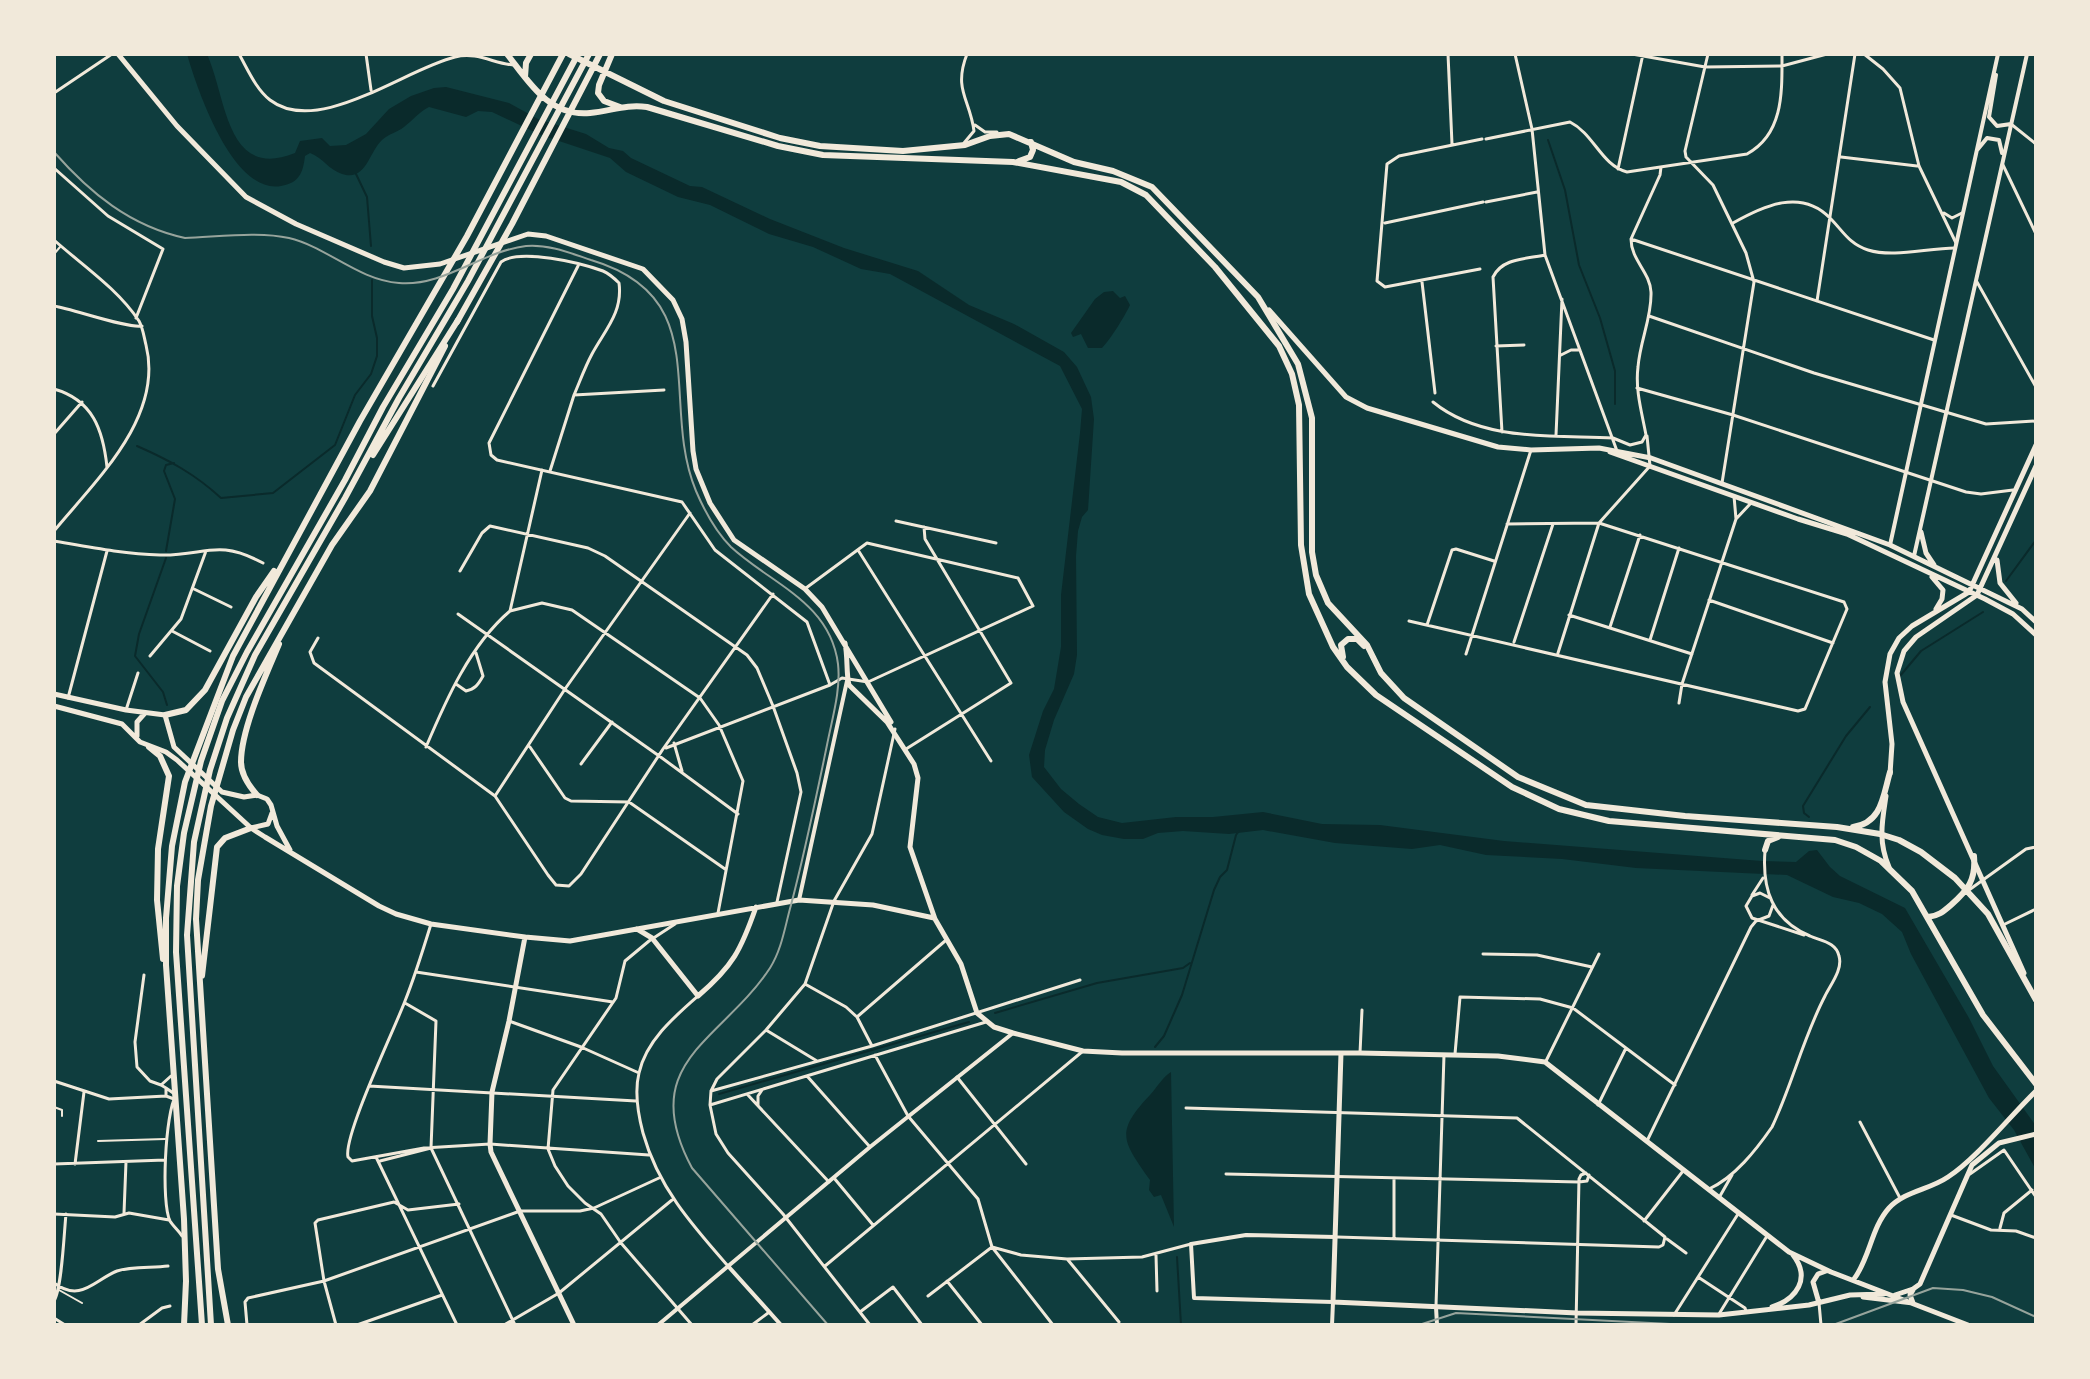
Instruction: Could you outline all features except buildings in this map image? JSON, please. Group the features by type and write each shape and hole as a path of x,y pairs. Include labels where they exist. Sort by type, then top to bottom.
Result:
{"highway":[{"path":"507,54 553,106 567,112 592,113 630,105 647,107 778,146 823,155 1013,162 1121,182 1146,195 1215,267 1279,346 1292,374 1299,405 1301,545 1309,594 1333,647 1347,667 1367,686 1512,787 1559,809 1609,821 1835,840 1871,854 1912,891 1983,1015 2036,1084"},
{"path":"525,77 526,63 531,54"},
{"path":"184,1325 184,1240 166,965 171,857 185,782 233,656 360,421 467,236 563,54"},
{"path":"569,54 664,101 780,138 820,146 903,151 954,146 1005,134 1074,162 1113,171 1152,187 1258,297 1298,364 1309,401 1313,432 1312,552 1316,575 1328,603 1367,645 1381,673"},
{"path":"202,1325 176,952 177,886 184,833 201,761 222,701 247,652 383,407 453,289 578,54"},
{"path":"211,1325 187,935 194,842 210,770 242,680 468,281 589,54"},
{"path":"345,498 477,287 600,54"},
{"path":"620,107 601,98 598,93 612,54 613,69 623,80"},
{"path":"600,82 623,80"},
{"path":"1013,162 1030,157 1033,150 1031,142"},
{"path":"228,1325 218,1269 196,919 198,880 211,806 246,697 344,527 370,491 458,320"},
{"path":"165,715 186,710 205,690 256,597 301,531"},
{"path":"257,795 241,764 244,745 255,705 287,622"},
{"path":"1367,686 1342,654 1344,641 1351,638 1360,642 1381,673 1404,698 1507,770 1562,797 1611,809 1837,827 1880,834 1921,852 1968,891 1988,914 2035,995"},
{"path":"149,747 160,756 169,776 158,849 157,900 162,956 166,965"},
{"path":"1837,827 1857,826 1873,819 1880,809 1890,772"},
{"path":"1766,835 1787,824"},
{"path":"201,996 205,931 217,847 225,838 251,828"},
{"path":"1754,834 1762,840 1765,850"},
{"path":"1765,850 1768,841 1781,836"},
{"path":"1928,917 1936,917 1968,891 1974,876 1974,856"}],"main road":[{"path":"115,54 219,172 258,204 390,265 418,268 453,260 516,236 537,234 631,263 655,279 673,300 682,319 693,451 696,469 710,503 734,540 805,589 822,607 906,749 918,778 910,847 935,919 961,964 977,1013 986,1022 1013,1033 1083,1051 1455,1055 1545,1062 1789,1252 1831,1272 1968,1325"},
{"path":"1258,297 1329,379 1356,404 1477,442 1531,450 1599,448 1651,458 1890,545 2022,609"},
{"path":"1890,868 1882,853 1880,834 1892,744 1885,682 1887,664 1899,638 1912,626 1969,592 2036,445"},
{"path":"1618,452 1751,503 1847,534 2013,614 2036,635"},
{"path":"2026,978 1903,702 1897,673 1900,658 1908,644 1977,595 2036,466"},
{"path":"1737,497 1752,494"},
{"path":"1921,532 1926,553 1934,566"},
{"path":"1890,545 1893,556"},
{"path":"1999,551 1996,562 1999,582 2036,622"},
{"path":"1904,561 1914,556"},
{"path":"1928,574 1940,584 1943,594 1940,603 1928,616"},
{"path":"845,643 849,664 847,679 852,690 895,731"},
{"path":"862,699 869,698 873,691"},
{"path":"54,694 165,715 174,747 222,792 244,797 257,795 267,799 290,851"},
{"path":"54,706 122,724 149,747 166,752 177,760 251,828 379,906 431,924 570,941 799,900 897,909 935,919"},
{"path":"137,737 137,722 145,713"},
{"path":"251,828 268,824 272,812"},
{"path":"636,929 652,938 698,996 717,980 740,951 756,907"},
{"path":"525,937 492,1092 491,1152 574,1325"},
{"path":"1341,1053 1333,1302 1577,1313 1719,1315 1819,1303 1850,1295 1892,1294 1913,1289"},
{"path":"1854,1279 1882,1217 1900,1198 1946,1179 2036,1091"},
{"path":"1913,1303 1910,1295 1922,1280 1972,1165 2003,1141 2036,1134"},
{"path":"1946,1179 1956,1180 1962,1190"},
{"path":"1755,1312 1780,1304 1799,1287 1803,1275 1800,1265 1789,1252"},
{"path":"1819,1303 1813,1282 1822,1272 1831,1272"},
{"path":"1850,1295 1913,1303"}],"street":[{"path":"54,93 115,54"},
{"path":"239,54 260,91 273,102 297,111 324,111 457,55 488,56 506,65 515,65"},
{"path":"366,54 371,91"},
{"path":"954,146 968,140 974,131 961,88 967,54"},
{"path":"1448,54 1452,144"},
{"path":"1515,54 1532,129 1545,255 1618,452"},
{"path":"1632,54 1705,67 1782,66 1827,54"},
{"path":"1708,54 1685,151 1691,162 1708,177 1750,263 1754,282 1722,483"},
{"path":"1480,269 1422,282 1380,286 1377,281 1387,164 1399,156 1570,122 1590,137 1608,162 1627,172 1747,154 1759,147 1776,124 1782,54"},
{"path":"1817,301 1855,54"},
{"path":"1864,54 1900,88 1919,166 1956,245"},
{"path":"1890,545 1998,54"},
{"path":"1914,556 2027,54"},
{"path":"1618,169 1642,55"},
{"path":"1996,64 1996,85 1989,117 1997,126 2011,124 2036,144"},
{"path":"972,122 985,132 1005,134"},
{"path":"1976,151 1987,138 1999,140 2002,164 2036,234"},
{"path":"1841,157 1919,166"},
{"path":"1558,653 1599,523 1650,466 1637,388 1638,367 1649,316 1650,286 1631,250 1631,239 1661,167"},
{"path":"54,168 108,216 163,249 136,318"},
{"path":"1383,223 1537,192"},
{"path":"1732,224 1764,207 1784,202 1808,204 1830,218 1844,237 1866,250 1881,252 1956,245"},
{"path":"1942,211 1952,218 1963,212"},
{"path":"2029,219 2036,215"},
{"path":"1631,239 1934,340"},
{"path":"54,240 98,278 136,318 142,326 150,359 145,401 119,450 54,531"},
{"path":"1502,432 1492,284 1495,271 1505,263 1545,255"},
{"path":"433,386 506,258 523,256 612,276 619,283 620,292 615,317 591,356 574,395 550,471"},
{"path":"578,266 489,443 491,455 497,460 682,502 715,550 807,622 830,685"},
{"path":"1976,279 2036,387"},
{"path":"1422,282 1435,393"},
{"path":"1556,435 1562,295"},
{"path":"54,306 115,320 131,327 142,326"},
{"path":"1649,316 1814,373 1986,424 2035,421"},
{"path":"1496,346 1524,345"},
{"path":"1559,356 1571,350 1580,350"},
{"path":"1637,388 1733,415 1932,481 1981,494 2016,490"},
{"path":"54,389 82,402 95,416 104,440 107,467"},
{"path":"574,395 664,390"},
{"path":"54,434 82,402"},
{"path":"1433,402 1443,410 1502,432 1613,438 1634,445 1642,442 1646,435"},
{"path":"1466,654 1531,450"},
{"path":"426,747 456,684 487,635 510,611 542,470"},
{"path":"1679,703 1682,684 1736,519 1737,497"},
{"path":"1736,519 1751,503"},
{"path":"495,796 565,689 690,513"},
{"path":"896,521 996,543"},
{"path":"1409,621 1803,711 1847,609 1844,602 1599,523 1507,524"},
{"path":"1513,643 1553,524"},
{"path":"460,571 482,533 490,526 588,548 617,562 737,647 757,668 797,773 801,792 777,903"},
{"path":"906,749 1011,683 925,539 924,527"},
{"path":"1609,628 1640,535"},
{"path":"54,541 162,555 226,548 263,563"},
{"path":"663,749 842,678 868,682 1033,606 1018,578 867,543 805,589"},
{"path":"1649,641 1679,548"},
{"path":"1427,625 1454,549 1494,561"},
{"path":"68,698 107,550"},
{"path":"150,656 181,619 206,550"},
{"path":"858,550 991,761"},
{"path":"193,589 231,607"},
{"path":"318,638 310,652 314,663 495,796 556,885 569,886 581,874 663,749 773,594"},
{"path":"1709,600 1833,643"},
{"path":"510,611 542,603 572,610 700,698 719,725 743,781 718,914"},
{"path":"458,614 738,814"},
{"path":"1569,615 1692,654"},
{"path":"172,631 210,651"},
{"path":"456,684 466,691 478,684 483,676 476,653"},
{"path":"126,710 138,673"},
{"path":"799,900 847,679"},
{"path":"581,764 612,722"},
{"path":"870,1325 786,1217 728,1153 716,1134 710,1105 711,1091 727,1069 805,984 834,901 872,834 895,731"},
{"path":"674,743 682,772"},
{"path":"529,746 565,798 629,802 725,869"},
{"path":"1766,835 1763,878 1772,900 1786,922 1808,935"},
{"path":"1968,891 2026,849 2036,847"},
{"path":"1719,1198 1737,1169 1772,1127 1821,1002 1840,967 1839,953 1833,946 1752,918 1747,911 1747,902 1763,878"},
{"path":"1752,896 1760,893 1772,900"},
{"path":"1646,1142 1751,927 1772,913 1772,900"},
{"path":"2003,925 2036,909"},
{"path":"682,921 652,938 625,961 613,1002 551,1097 548,1149 568,1186 594,1208 692,1325"},
{"path":"431,924 405,1003 369,1086 348,1146 348,1157 352,1161 378,1159 431,1148 490,1144 649,1155"},
{"path":"857,1017 947,939"},
{"path":"1483,954 1537,955 1592,967"},
{"path":"1545,1062 1599,954"},
{"path":"416,972 613,1002"},
{"path":"144,975 135,1042 137,1067 150,1081 164,1086 175,1099"},
{"path":"711,1091 872,1046 1080,980"},
{"path":"805,984 846,1007 857,1017 872,1046"},
{"path":"698,996 662,1030 645,1056 639,1073 636,1101 649,1155 672,1200 781,1325"},
{"path":"1455,1055 1460,997 1540,999 1573,1008 1675,1085"},
{"path":"405,1003 436,1021 431,1148 514,1323"},
{"path":"1360,1053 1362,1010"},
{"path":"509,1021 581,1047 639,1073"},
{"path":"710,1105 986,1022"},
{"path":"766,1030 817,1061"},
{"path":"658,1325 870,1147 1013,1033"},
{"path":"1598,1105 1626,1048"},
{"path":"825,1266 1083,1051"},
{"path":"881,1065 887,1052"},
{"path":"875,1055 908,1116 978,1199 992,1247 1053,1325"},
{"path":"1437,1325 1444,1055"},
{"path":"166,1096 164,1086 174,1064"},
{"path":"818,1089 816,1079 821,1072"},
{"path":"807,1076 870,1147"},
{"path":"957,1077 1026,1164"},
{"path":"54,1081 109,1099 166,1096 175,1099"},
{"path":"369,1086 636,1101"},
{"path":"758,1105 758,1096 765,1089"},
{"path":"75,1164 84,1091"},
{"path":"747,1094 873,1225"},
{"path":"175,1099 166,1139 165,1160 169,1220 184,1240"},
{"path":"1186,1108 1520,1120 1665,1240 1686,1253"},
{"path":"1860,1122 1900,1198"},
{"path":"1968,1176 2004,1150 2036,1197"},
{"path":"378,1159 457,1325"},
{"path":"54,1164 165,1160"},
{"path":"124,1213 126,1162"},
{"path":"1708,1189 1737,1169"},
{"path":"1644,1221 1683,1171"},
{"path":"1226,1174 1579,1182 1587,1181 1587,1174"},
{"path":"1576,1325 1579,1182 1580,1176 1587,1174"},
{"path":"1394,1177 1394,1238"},
{"path":"247,1325 246,1299 324,1281 520,1211 580,1211 594,1208 659,1178"},
{"path":"2000,1229 2004,1213 2032,1190"},
{"path":"504,1325 514,1323 559,1293 672,1200"},
{"path":"336,1325 324,1281 315,1223 318,1220 394,1202 408,1210 459,1204"},
{"path":"54,1214 115,1217 124,1213 169,1220"},
{"path":"54,1301 59,1289 67,1214"},
{"path":"1674,1315 1738,1214"},
{"path":"1951,1215 1991,1230 2000,1229 2036,1238"},
{"path":"992,1247 1021,1255 1067,1259 1156,1255 1191,1244 1246,1235 1578,1246 1675,1246"},
{"path":"1719,1315 1767,1236"},
{"path":"1659,1247 1665,1240"},
{"path":"1191,1244 1194,1298 1333,1302 1332,1325"},
{"path":"928,1296 992,1247"},
{"path":"1156,1255 1157,1291"},
{"path":"1067,1259 1119,1322"},
{"path":"54,1283 59,1289 85,1290 117,1271 168,1266"},
{"path":"1698,1277 1745,1308 1746,1312 1742,1314"},
{"path":"947,1280 982,1325"},
{"path":"860,1312 893,1287 922,1325"},
{"path":"357,1325 442,1295"},
{"path":"1819,1303 1821,1325"},
{"path":"139,1325 162,1308 170,1306"},
{"path":"1437,1315 1447,1306"},
{"path":"752,1325 770,1311"},
{"path":"54,1318 65,1325"}],"lane":[{"path":"54,254 60,246"},
{"path":"54,1107 62,1110 62,1116"},
{"path":"98,1141 166,1139"},
{"path":"59,1289 82,1303"}],"water":[{"path":"187,54 207,54 233,131 242,146 255,156 272,159 295,153 300,141 322,138 330,146 346,145 366,134 389,109 411,96 446,87 509,103 538,119 586,134 690,186 702,187 770,219 844,248 918,271 969,305 1014,324 1064,352 1077,367 1091,397 1094,419 1088,510 1082,517 1078,531 1076,556 1077,655 1074,674 1045,750 1044,767 1061,789 1098,817 1122,823 1263,812 1322,824 1380,825 1504,841 1762,861 1796,862 1809,851 1817,850 1840,876 1905,908 1993,1066 2036,1126 2036,1170 2014,1130 1989,1098 1902,932 1882,914 1859,903 1833,897 1787,875 1636,868 1562,859 1486,855 1440,845 1412,849 1335,843 1263,830 1229,834 1183,831 1158,833 1143,839 1124,839 1088,829 1064,812 1032,777 1029,755 1043,711 1054,689 1061,647 1061,595 1082,409 1060,366 890,274 861,269 813,247 769,234 710,205 678,197 626,172 610,158 541,135 492,112 478,111 466,117 429,107 402,129 382,140 357,174 337,172 310,153 305,156 296,180 281,186 264,184 247,174 220,136 208,114"},
{"path":"1113,291 1120,298 1125,296 1130,305 1102,348 1088,348 1081,334 1073,337 1071,333 1095,299 1104,292"},
{"path":"1171,1072 1174,1227 1161,1195 1154,1197 1149,1190 1150,1180 1126,1137 1131,1119"}],"waterway":[{"path":"1548,140 1565,190 1579,265 1600,318 1615,371 1615,404"},
{"path":"356,174 367,197 371,246"},
{"path":"137,446 181,468 221,498 273,493 335,445 355,395 371,374 377,356 372,280"},
{"path":"166,551 175,499 164,471 166,465 174,463"},
{"path":"2006,581 2036,540"},
{"path":"166,558 139,634 135,656 163,692 167,705"},
{"path":"1900,676 1921,651 1983,612"},
{"path":"1809,817 1804,813 1803,806 1846,736 1870,707"},
{"path":"1155,1047 1164,1036 1182,995 1214,890 1227,870 1239,831"},
{"path":"995,1013 1097,983 1183,968 1190,963"},
{"path":"719,1094 969,1022"},
{"path":"1177,1257 1181,1325"}],"railway":[{"path":"54,152 112,206 146,225 185,238 251,235 289,238 316,248 370,276 399,283 432,280 510,249 542,246 591,260 630,277 655,299 669,326 676,356 686,457 703,506 715,528 731,547 811,609 833,643 838,664 833,715 801,865 778,953 751,993 692,1056 679,1077 673,1102 677,1132 692,1168 828,1325"},
{"path":"1833,1325 1933,1288 1963,1290 1992,1297 2036,1317"},
{"path":"1419,1325 1456,1313 1690,1325"}]}
